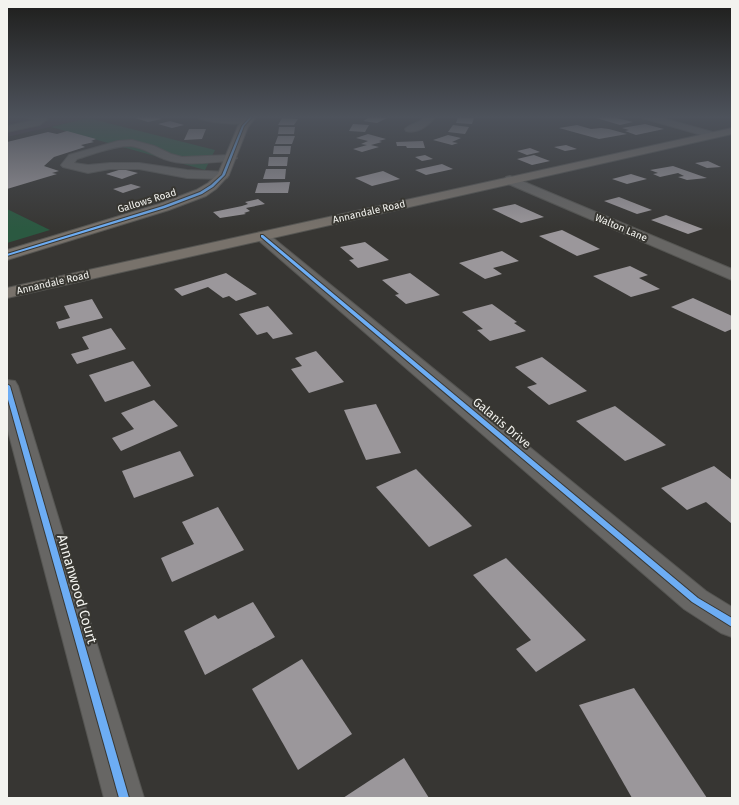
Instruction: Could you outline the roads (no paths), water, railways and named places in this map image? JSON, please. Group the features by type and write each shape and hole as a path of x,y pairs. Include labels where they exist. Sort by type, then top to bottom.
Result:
{"main road":[{"name":"Gallows Road","path":"7,255 187,199 212,186 223,175 233,154"},
{"name":"Annandale Road","path":"7,293 629,154"}],"street":[{"path":"84,154 73,157 67,165 89,175 110,166 139,166 187,174 223,175"},
{"path":"161,154 168,157 182,160 231,158"},
{"name":"Walton Lane","path":"510,180 732,275"},
{"name":"Galanis Drive","path":"262,236 695,600 732,623"},
{"name":"Annanwood Court","path":"7,386 124,798"}]}
